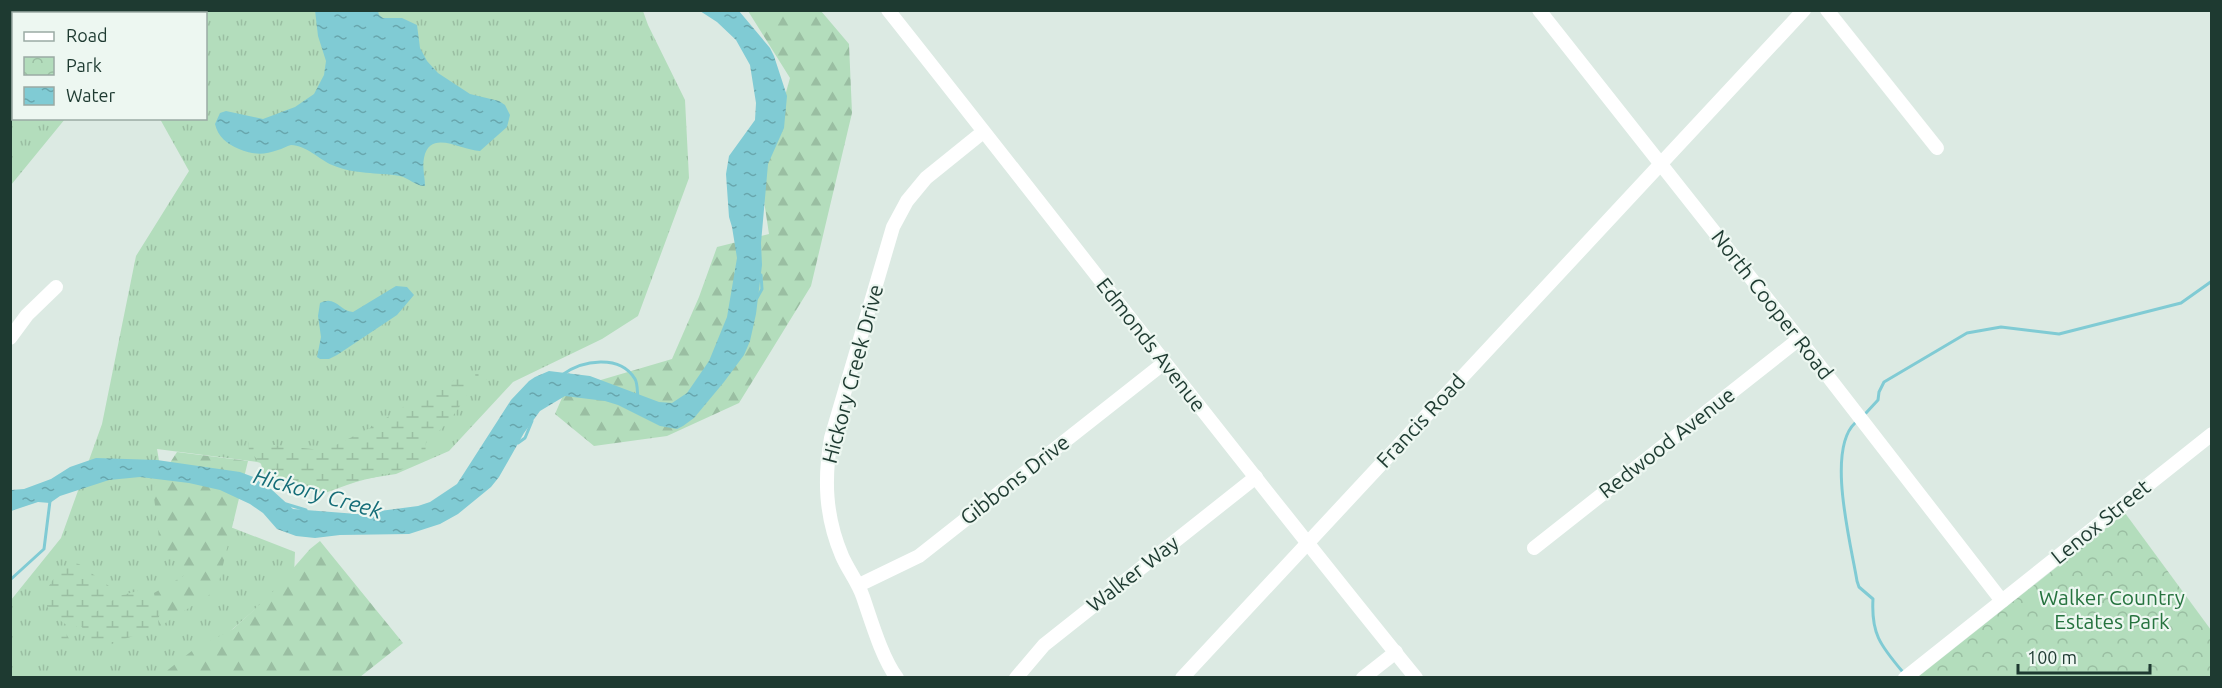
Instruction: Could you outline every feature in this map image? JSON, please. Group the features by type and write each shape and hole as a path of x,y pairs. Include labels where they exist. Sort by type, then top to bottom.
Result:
{"street":[{"name":"Edmonds Avenue","path":"888,10 1164,363 1416,678"},
{"name":"North Cooper Road","path":"1539,10 2002,601"},
{"name":"Francis Road","path":"1182,678 1804,10"},
{"path":"1827,10 1937,148"},
{"name":"Hickory Creek Drive","path":"897,678 877,635 859,585 843,557 831,524 826,499 826,467 831,438 893,227 907,201 926,178 983,132"},
{"path":"10,338 27,315 56,287"},
{"name":"Redwood Avenue","path":"1534,548 1799,339"},
{"name":"Gibbons Drive","path":"859,585 919,556 1164,363"},
{"name":"Lenox Street","path":"1905,678 2211,434"},
{"name":"Walker Way","path":"1016,678 1044,645 1256,477"},
{"path":"1363,678 1396,652"}],"green space":[{"path":"11,11 643,11 685,100 689,178 638,316 602,339 513,382 449,451 396,474 339,483 257,462 157,449 166,502 295,552 294,575 227,634 169,677 11,677 11,600 61,538 102,424 136,256 189,171 161,120 207,120 207,12 12,12 12,120 64,120 11,185"},
{"path":"748,11 821,11 849,44 852,113 811,286 739,403 667,436 594,446 555,414 568,384 594,382 672,359 699,297 717,247 769,234 761,181 790,78"},
{"path":"489,367 491,376 481,384 476,381 475,373"},
{"path":"462,378 468,381 470,387 467,395 452,417 426,442 425,456 401,470 356,482 320,495 294,484 266,480 261,464 249,450 248,442 321,450 336,445 372,427 435,387"},
{"path":"177,452 248,461 217,590 159,627 154,593 185,575 182,562 161,554 153,489"},
{"name":"Walker Country Estates Park","path":"2125,513 2211,630 2211,677 1918,677"},
{"path":"320,541 403,643 360,677 159,677 193,650 233,629 269,596 310,549"},
{"path":"74,563 79,564 117,592 87,618 119,596 145,589 161,612 154,628 96,650 80,624 73,629 65,624 52,613 46,601 49,586 55,577 65,567"},
{"path":"55,630 65,632 77,652 61,648 52,633"}],"water":[{"path":"315,10 378,11 383,18 402,18 417,25 420,48 427,61 438,73 470,94 499,101 505,105 510,115 507,127 480,151 448,143 433,144 427,149 424,158 425,186 400,176 341,168 297,146 291,145 273,152 258,154 231,145 216,129 215,124 220,113 226,111 263,119 295,107 314,94 324,75 326,61 318,36"},
{"path":"700,11 739,11 770,48 787,96 784,128 768,164 761,243 762,265 750,341 744,355 724,382 694,418 683,426 677,429 660,426 618,405 565,396 540,411 491,487 458,514 440,524 409,534 340,535 315,538 296,536 277,529 263,513 250,504 220,490 189,483 140,477 109,480 60,496 50,503 38,502 11,511 11,490 24,489 51,479 70,467 96,458 157,460 240,472 256,478 293,509 357,514 418,506 430,502 457,484 511,400 529,381 549,371 590,376 659,402 672,403 687,393 709,361 727,317 737,258 729,217 726,174 729,156 755,120 756,103 750,65 736,40 717,22"},
{"path":"396,286 407,287 414,295 397,315 337,355 329,359 317,357 321,337 318,316 320,303 334,302 353,312"}],"waterway":[{"name":"Hickory Creek","path":"757,298 762,289 761,275"},
{"path":"1866,413 1878,400 1884,382 1967,333 2001,327 2059,334 2181,303 2212,281"},
{"name":"Hickory Creek","path":"562,375 590,363 611,363 628,371 635,379 638,398"},
{"name":"Hickory Creek","path":"518,443 525,438 532,421"},
{"path":"1855,423 1847,436 1842,454 1841,475 1846,522 1857,581 1859,587 1873,599 1875,630 1888,654 1902,671"},
{"path":"10,580 44,549 50,501"},
{"name":"Hickory Creek","path":"286,504 306,510"}]}
